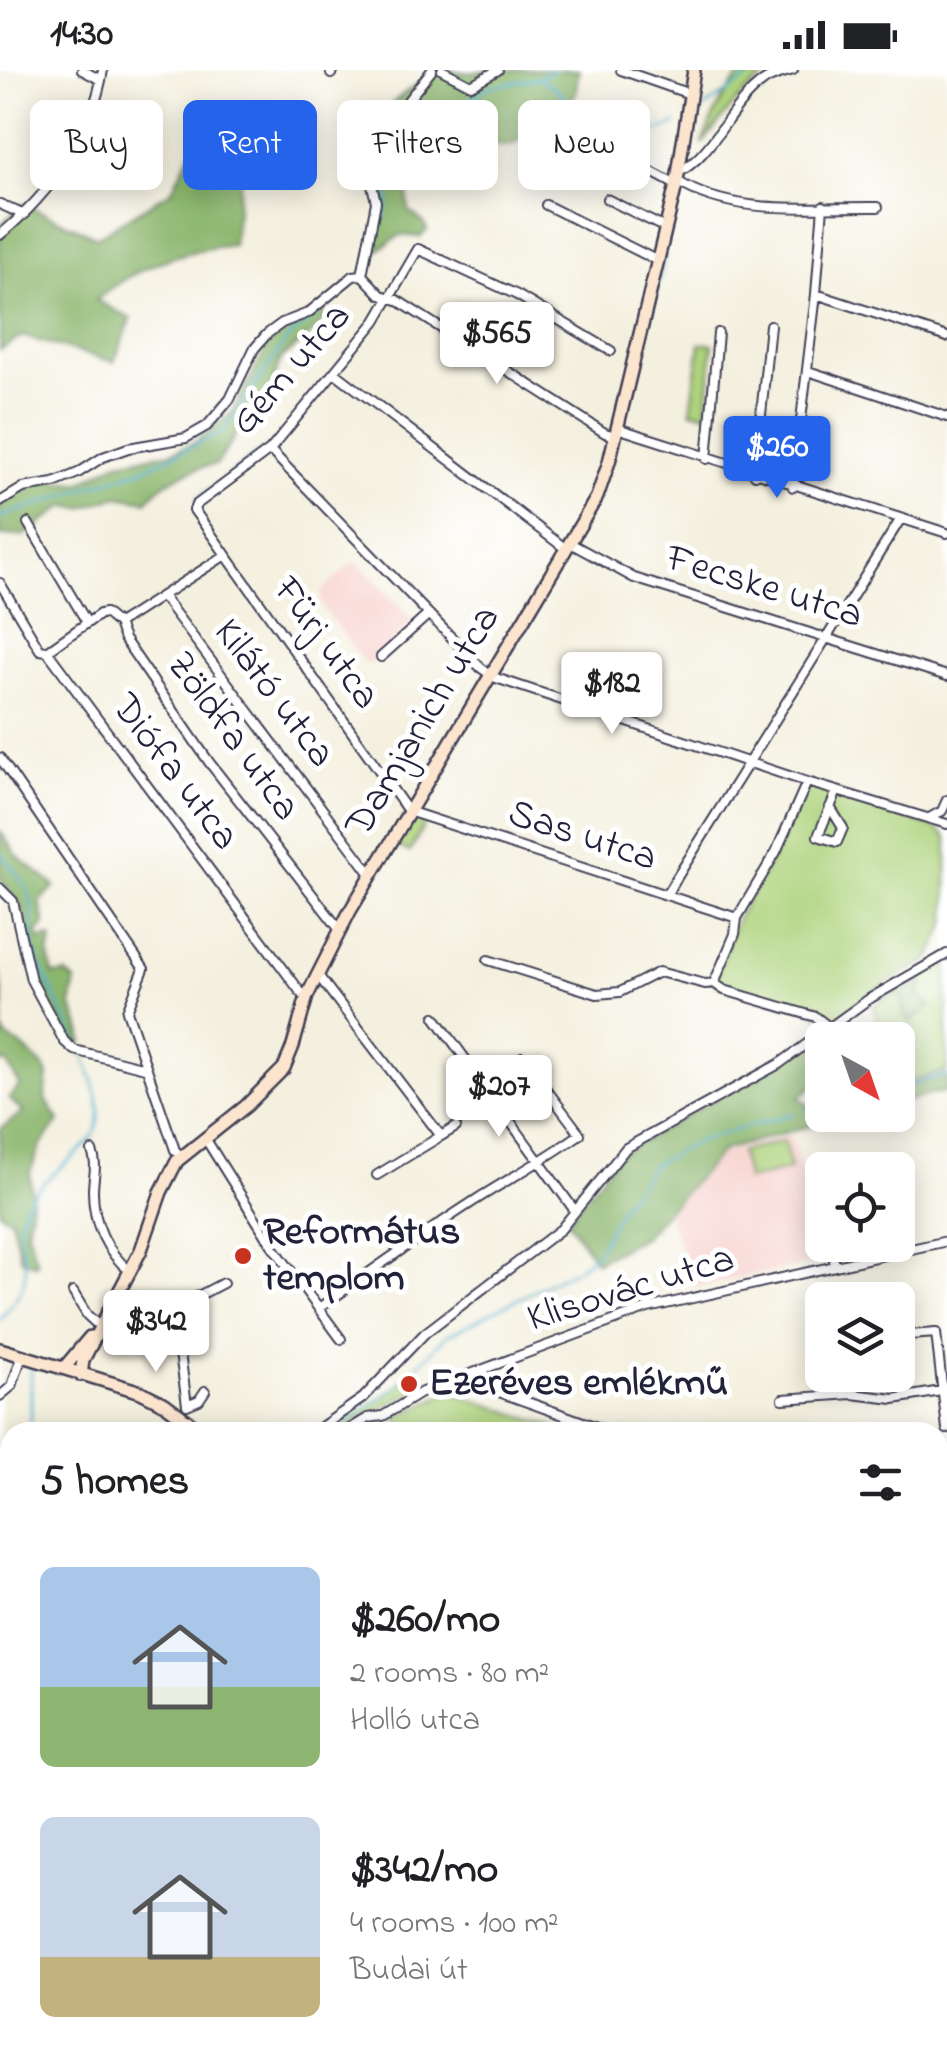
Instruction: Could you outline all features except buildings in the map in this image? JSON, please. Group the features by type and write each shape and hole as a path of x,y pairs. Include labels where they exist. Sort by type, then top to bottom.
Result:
{"main road":[{"name":"Damjanich utca","path":"100,1327 131,1272 161,1192 181,1157 278,1077 293,1046 307,996 340,930 597,497 677,180 694,70"},
{"path":"64,1368 100,1327"},
{"path":"81,1375 83,1360 100,1327"},
{"path":"0,1350 142,1392 183,1410 193,1422"}],"street":[{"path":"0,235 24,215 57,176 84,133 102,75 82,70"},
{"path":"362,275 376,202 368,168 367,149 372,131 405,104 432,70"},
{"path":"442,70 471,84 498,70"},
{"path":"621,70 690,94"},
{"path":"677,180 750,93 767,78 794,70"},
{"path":"650,167 701,196 738,202 878,207"},
{"path":"607,199 666,228"},
{"path":"0,204 24,215"},
{"path":"546,205 658,262"},
{"path":"794,487 823,206"},
{"name":"Gém utca","path":"194,510 270,450 390,299 416,251 422,248 475,278 517,295 612,351"},
{"path":"362,275 381,295 397,300 605,434 616,432 947,534"},
{"path":"0,502 23,488 54,483 78,473 103,457 128,448 186,438 207,426 230,399 254,349 266,334 308,313 353,276 362,275"},
{"path":"816,294 947,337"},
{"path":"755,474 770,325"},
{"path":"707,459 718,332"},
{"name":"Fecske utca","path":"334,372 568,546 634,578 947,676"},
{"path":"808,372 947,417"},
{"path":"270,450 490,674 750,764 947,824"},
{"name":"Fürj utca","path":"194,510 408,810"},
{"path":"666,895 900,520"},
{"path":"28,523 86,621"},
{"path":"47,651 86,621 105,613 118,624 224,556"},
{"name":"Diófa utca","path":"0,583 40,650 47,651 307,996"},
{"name":"Kilátó utca","path":"164,597 371,874"},
{"path":"381,657 429,614"},
{"name":"Zöldfa utca","path":"118,624 124,639 210,762 340,930"},
{"path":"0,758 144,969 127,1010 175,1150 181,1157"},
{"path":"714,983 737,918 776,852 807,782"},
{"path":"830,807 837,791"},
{"path":"929,817 942,812 947,800"},
{"name":"Sas utca","path":"408,810 737,918"},
{"path":"0,888 14,901 36,990 64,1041 74,1050 146,1068"},
{"path":"838,1022 869,999 947,954"},
{"path":"488,960 597,994 620,992 659,972 714,983 724,990 822,1022"},
{"path":"317,974 441,1136"},
{"path":"435,1017 576,1211"},
{"path":"328,1422 363,1398 425,1332 552,1236 626,1148 779,1064 805,1046"},
{"path":"319,1308 478,1198 539,1164 580,1132 522,1057"},
{"path":"376,1175 456,1127"},
{"path":"205,1138 272,1245 341,1339"},
{"path":"92,1151 97,1166 93,1193 100,1232 112,1254 131,1272"},
{"name":"Klisovác utca","path":"361,1422 383,1416 419,1394 648,1308 947,1240"},
{"path":"111,1310 130,1319 148,1308 179,1306 224,1283"},
{"path":"72,1292 100,1327"},
{"path":"915,1335 936,1333 947,1422"},
{"path":"180,1354 183,1410 205,1392"},
{"path":"0,1396 12,1386 22,1356"},
{"path":"460,1378 583,1422"},
{"path":"783,1399 852,1394 894,1399 945,1391"}],"shaded area":[{"path":"355,560 414,621 367,666 320,604 321,592"},
{"path":"791,1135 805,1184 805,1262 822,1262 695,1287 668,1214 722,1153"}],"green space":[{"path":"447,70 579,70 575,95 568,100 518,100 518,140 509,145 498,145 498,100 397,100"},
{"path":"747,70 781,70 747,91 702,144 720,104"},
{"path":"183,167 183,190 239,190 233,245 160,262 127,278 96,300 131,319 114,362 22,336 0,350 0,226 23,204 97,237 171,191"},
{"path":"377,190 408,190 409,211 427,230 420,237 400,235 377,251"},
{"path":"321,310 326,317 280,360 267,405 237,433 217,464 178,476 147,501 118,496 83,508 65,506 25,535 0,536 0,504 32,479 80,483 118,462 172,452 194,443 231,414 268,345 285,329"},
{"path":"700,344 713,344 707,413 691,411"},
{"path":"807,782 936,828 947,837 947,922 929,960 888,982 832,1021 803,1007 714,983 737,918 776,852"},
{"path":"408,811 427,819 410,852 391,843"},
{"path":"0,831 17,856 55,886 40,902 45,924 37,933 41,940 52,939 49,956 53,975 67,974 76,982 71,1005 83,1042 70,1040 32,966 22,907 0,878"},
{"path":"947,957 947,1071 915,1080 915,1022 877,1022 874,1005"},
{"path":"0,970 2,1030 44,1067 48,1075 45,1098 59,1121 40,1147 30,1172 32,1200 27,1231 37,1263 33,1264 21,1259 11,1219 0,1212 0,1129 24,1112 9,1099 20,1085 6,1062 0,1063"},
{"path":"920,980 923,984 919,995 931,1006 911,1022 904,1015 901,995 894,994 895,990"},
{"path":"805,1047 805,1092 799,1097 805,1102 805,1127 723,1150 643,1237 596,1262 568,1221 617,1156"},
{"path":"947,1075 947,1091 915,1099 915,1084"},
{"path":"784,1141 790,1169 747,1180 740,1152"},
{"path":"409,1378 422,1387 378,1410 379,1413 347,1422"},
{"path":"452,1391 539,1422 399,1422 396,1417"}],"waterway":[{"path":"369,258 388,205 391,140 412,114 449,112 489,87 537,78 556,70"},
{"path":"697,113 760,70"},
{"path":"538,78 587,117 611,130 648,133 676,124"},
{"path":"647,330 665,255"},
{"path":"0,517 143,469 223,432 287,339 357,280"},
{"path":"197,499 265,448"},
{"path":"0,852 28,891 33,943 39,962 86,1063 99,1110 92,1137 25,1206 20,1225 24,1281 0,1320"},
{"path":"915,1083 947,1075"},
{"path":"346,1422 398,1386 446,1336 578,1268 597,1252 622,1205 653,1165 700,1140 793,1114"},
{"path":"31,1369 31,1422"}],"place":[{"name":"Református templom","path":"243,1256"},
{"name":"Ezeréves emlékmű","path":"409,1384"}]}
